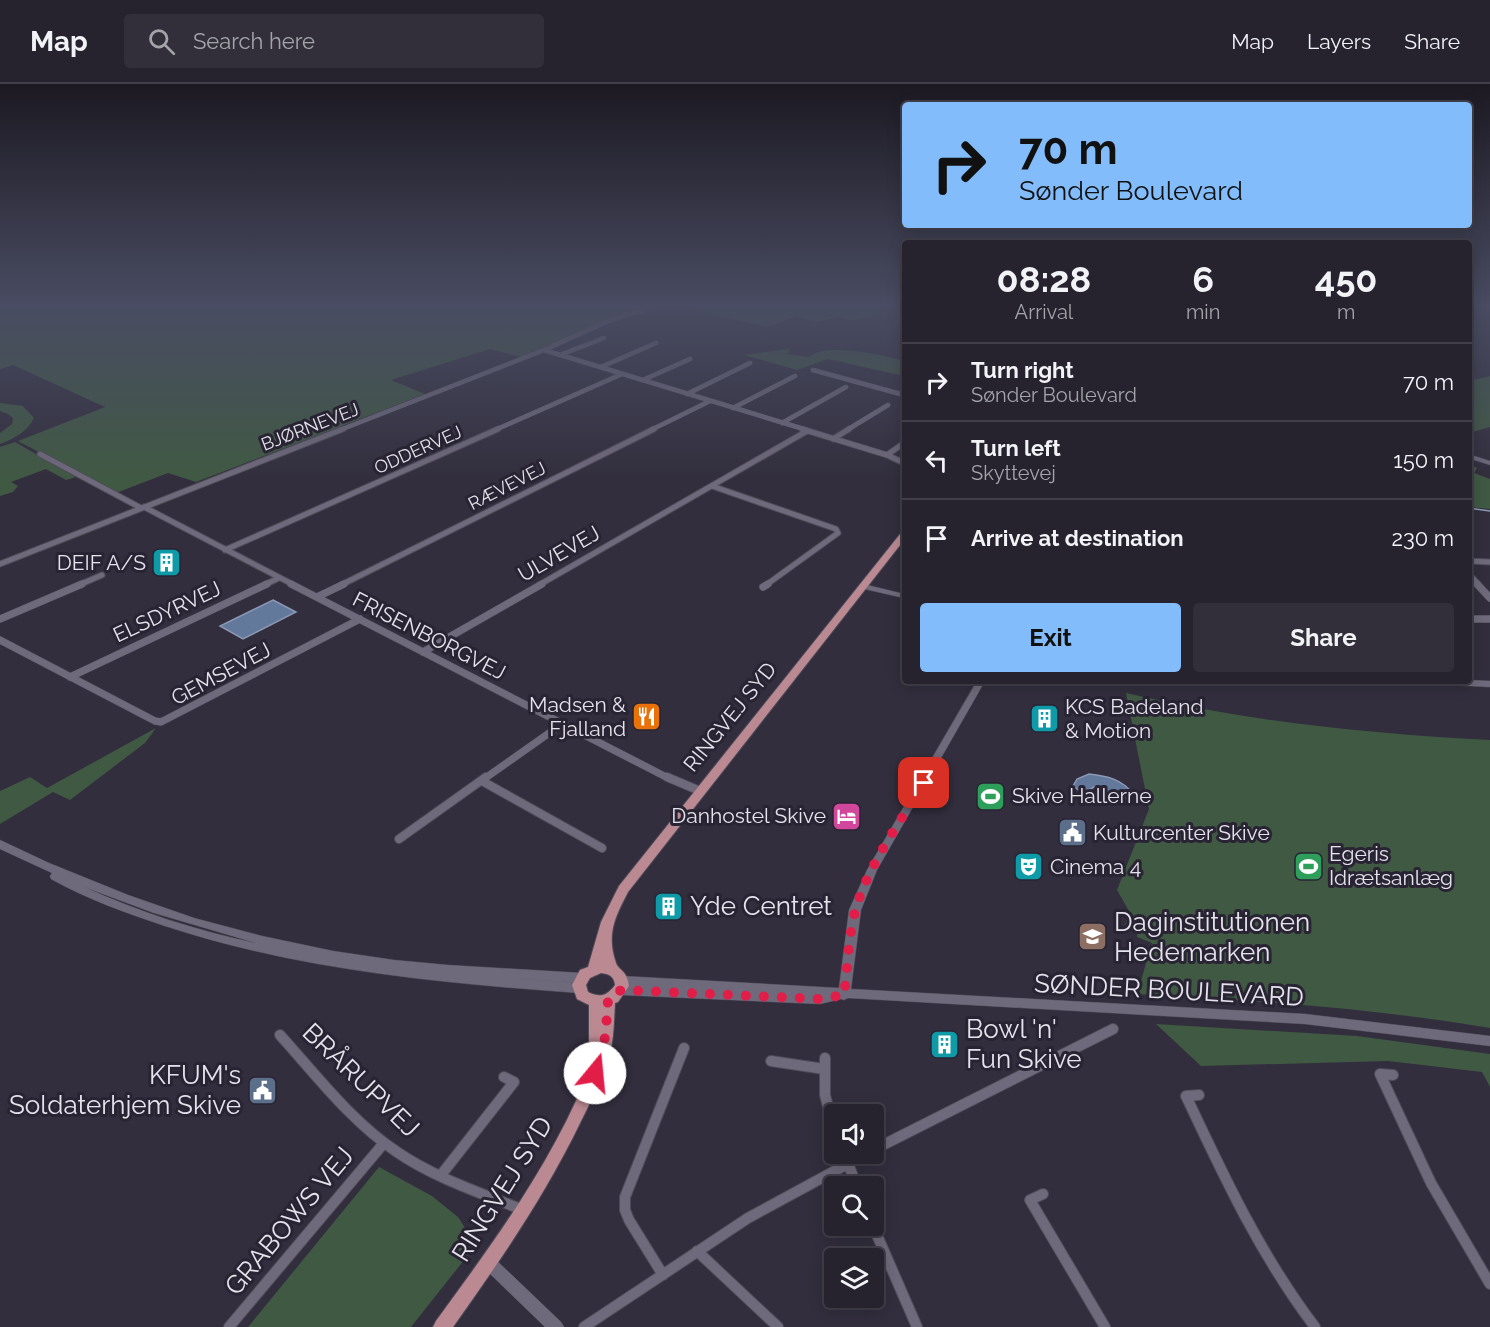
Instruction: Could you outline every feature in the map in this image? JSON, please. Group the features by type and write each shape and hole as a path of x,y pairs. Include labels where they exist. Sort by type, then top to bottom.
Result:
{"main road":[{"name":"RINGVEJ SYD","path":"594,969 609,915 630,879 902,537"},
{"name":"RINGVEJ SYD","path":"604,935 610,969"},
{"path":"594,969 610,969 618,974 621,986 602,1001 584,997 580,983 594,969"},
{"name":"RINGVEJ SYD","path":"442,1327 489,1263 562,1145 595,1073 602,1001"}],"street":[{"name":"BJØRNEVEJ","path":"0,564 508,364"},
{"path":"588,364 887,455 902,462"},
{"path":"601,368 610,364"},
{"path":"643,380 679,364"},
{"path":"687,394 748,364"},
{"path":"813,370 902,394"},
{"name":"ODDERVEJ","path":"225,550 622,374"},
{"path":"733,408 795,376"},
{"path":"782,423 846,387"},
{"name":"RÆVEVEJ","path":"317,597 710,401"},
{"path":"833,439 888,405"},
{"name":"ULVEVEJ","path":"423,652 807,430"},
{"path":"887,455 902,444"},
{"path":"40,454 142,508"},
{"path":"1472,457 1490,463"},
{"path":"712,486 836,530 838,533 763,586"},
{"name":"FRISENBORGVEJ","path":"142,508 562,724 700,792"},
{"path":"1472,561 1490,562"},
{"path":"0,619 102,575"},
{"name":"ELSDYRVEJ","path":"70,677 279,578"},
{"path":"1472,580 1490,598"},
{"path":"863,586 902,596"},
{"name":"GEMSEVEJ","path":"0,640 154,721 162,722 360,619"},
{"path":"1472,619 1490,619"},
{"path":"1472,683 1490,684"},
{"path":"844,995 853,923 859,899 872,870 979,684"},
{"path":"399,839 562,724"},
{"path":"482,781 602,848"},
{"path":"0,844 41,866 128,900 274,944 368,961 580,983"},
{"name":"SØNDER BOULEVARD","path":"621,986 820,999 844,995 1305,1019 1490,1041"},
{"path":"884,1144 1113,1029"},
{"name":"BRÅRUPVEJ","path":"280,1035 329,1089 384,1143 413,1162 523,1210"},
{"path":"663,1275 629,1220 625,1210 625,1197 684,1048"},
{"path":"771,1061 825,1064 822,1087 825,1104"},
{"path":"1393,1075 1380,1074 1431,1183 1490,1284"},
{"path":"441,1175 514,1082 504,1077"},
{"path":"1199,1095 1186,1096 1241,1214 1271,1264 1315,1327"},
{"name":"GRABOWS VEJ","path":"229,1327 384,1143"},
{"path":"584,1327 748,1218 836,1164"},
{"path":"1043,1194 1030,1200 1106,1327"},
{"path":"877,1236 917,1327"},
{"path":"697,1251 778,1327"},
{"path":"489,1263 556,1327"}],"green space":[{"path":"0,364 442,364 391,380 425,394 196,482 168,473 116,493 18,441 105,407 13,365 0,369"},
{"path":"776,364 814,364 797,370"},
{"path":"850,364 902,364 902,376"},
{"path":"1490,376 1490,427 1472,432 1472,380"},
{"path":"0,403 23,406 34,418 20,434 0,444 0,433 12,424 13,418 0,411"},
{"path":"15,442 76,477 66,480 46,469 11,482 18,486 13,492 0,496 0,447"},
{"path":"1472,466 1477,468 1474,473 1490,479 1490,509 1472,507"},
{"name":"Egeris Idrætsanlæg","path":"1126,693 1261,719 1307,725 1490,740 1490,1028 1358,1010 1137,994 1152,943 1137,937 1137,933 1125,926 1129,911 1117,890 1149,809"},
{"path":"156,728 145,743 70,800 53,792 0,824 0,791 30,777 47,788"},
{"path":"1156,1024 1357,1036 1490,1054 1490,1087 1482,1072 1388,1061 1201,1066"},
{"path":"379,1167 432,1196 458,1217 476,1245 411,1327 248,1327"}],"water":[{"path":"273,600 296,612 243,639 220,626"},
{"path":"1089,774 1114,779 1133,794 1129,799 1116,797 1096,786 1083,793 1073,786 1077,779"}],"waterway":[{"path":"1472,509 1490,511"}],"place":[{"name":"DEIF A/S","path":"167,563"},
{"name":"Madsen & Fjalland","path":"647,717"},
{"name":"KCS Badeland & Motion","path":"1044,719"},
{"name":"Skive Hallerne","path":"991,796"},
{"name":"Danhostel Skive","path":"847,816"},
{"name":"Kulturcenter Skive","path":"1072,833"},
{"name":"Egeris Idrætsanlæg","path":"1308,866"},
{"name":"Cinema 4","path":"1029,867"},
{"name":"Yde Centret","path":"669,906"},
{"name":"Daginstitutionen Hedemarken","path":"1093,937"},
{"name":"Bowl 'n' Fun Skive","path":"945,1044"},
{"name":"KFUM's Soldaterhjem Skive","path":"262,1090"}],"route":[{"path":"595,1073 600,1063 608,1000 621,990 820,999 844,995 855,910 859,899 872,870 924,783"}]}
